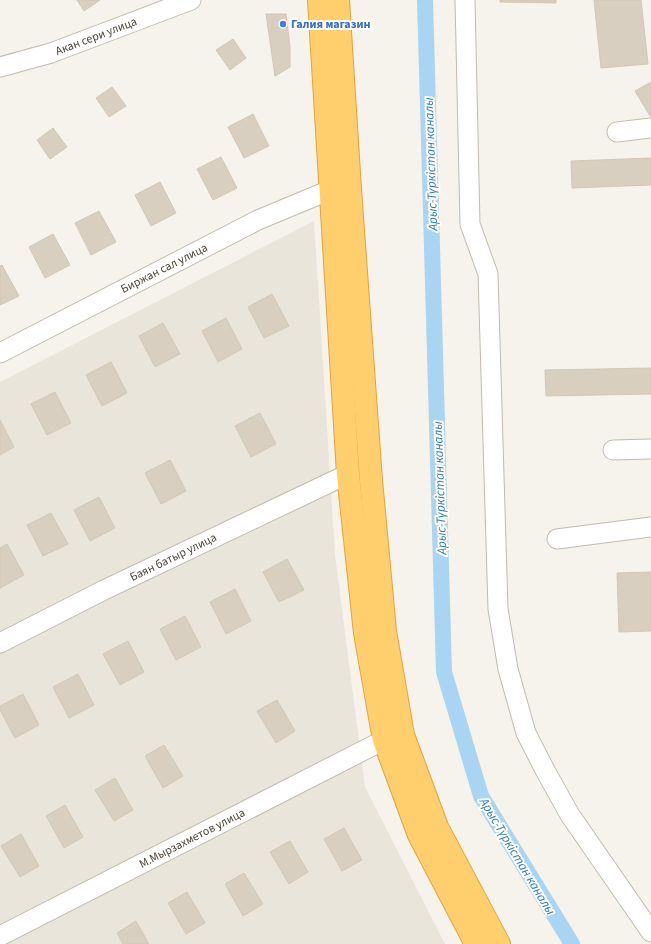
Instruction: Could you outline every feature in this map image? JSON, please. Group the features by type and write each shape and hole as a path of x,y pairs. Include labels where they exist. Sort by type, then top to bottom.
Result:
{"highway":[{"path":"319,0 348,474 365,633 384,740 419,835 476,944"},
{"path":"338,0 370,480 385,631 403,735 437,827 499,944"}],"street":[{"name":"Акан сери улица","path":"0,68 51,53 191,0"},
{"path":"465,0 470,224 488,274 498,609 508,669 526,733 546,772 570,815 651,932"},
{"path":"617,132 651,128"},
{"name":"Биржан сал улица","path":"0,353 258,220 330,190"},
{"path":"613,450 651,449"},
{"name":"Баян батыр улица","path":"0,643 104,590 348,474"},
{"path":"557,538 651,527"},
{"name":"М.Мырзахметов улица","path":"0,936 384,740"}],"shaded area":[{"path":"314,221 335,555 365,787 445,944 0,944 0,382"}],"building":[{"path":"77,0 100,0 84,11"},
{"path":"500,0 556,0 556,3 500,2"},
{"path":"594,0 641,0 648,64 601,68"},
{"path":"266,14 286,14 290,47 290,67 275,76"},
{"path":"233,39 246,58 230,70 216,50"},
{"path":"651,82 651,116 650,116 635,91"},
{"path":"112,87 126,106 109,117 96,98"},
{"path":"253,114 269,146 244,158 228,127"},
{"path":"53,128 67,147 50,159 37,140"},
{"path":"221,157 237,188 213,200 197,169"},
{"path":"651,158 651,185 572,188 571,161"},
{"path":"160,182 176,213 151,226 135,195"},
{"path":"99,211 116,242 91,255 75,223"},
{"path":"53,234 70,265 45,278 29,247"},
{"path":"2,265 19,296 0,305 0,266"},
{"path":"272,294 289,326 264,338 248,307"},
{"path":"226,318 242,349 218,362 202,331"},
{"path":"163,323 180,354 155,367 139,336"},
{"path":"111,362 127,393 102,406 86,375"},
{"path":"651,368 651,394 546,396 545,370"},
{"path":"55,392 71,423 47,435 31,404"},
{"path":"260,413 276,444 251,457 235,426"},
{"path":"0,420 14,447 0,455"},
{"path":"170,460 186,491 161,504 145,473"},
{"path":"99,497 115,528 90,541 74,510"},
{"path":"51,513 68,544 43,556 27,525"},
{"path":"7,544 24,575 0,588 0,548"},
{"path":"287,559 304,590 279,602 263,572"},
{"path":"651,572 651,631 619,632 617,573"},
{"path":"235,589 251,621 226,634 210,602"},
{"path":"185,616 201,647 176,660 160,629"},
{"path":"128,641 144,672 120,685 103,654"},
{"path":"78,674 94,705 69,718 53,687"},
{"path":"23,694 39,725 15,738 0,710 0,706"},
{"path":"277,700 295,731 276,743 257,711"},
{"path":"164,745 183,776 163,788 145,756"},
{"path":"115,778 133,810 114,821 95,790"},
{"path":"65,805 83,837 64,848 46,816"},
{"path":"344,828 362,860 342,871 324,839"},
{"path":"21,834 39,866 20,877 1,846"},
{"path":"290,841 308,872 289,884 270,852"},
{"path":"244,873 263,904 243,916 225,884"},
{"path":"187,892 205,923 186,934 168,903"},
{"path":"136,921 149,944 123,944 117,933"}],"waterway":[{"name":"Арыс-Түркістан каналы","path":"425,0 444,672 481,796 572,944"}],"place":[{"name":"Галия магазин","path":"283,24"}]}
